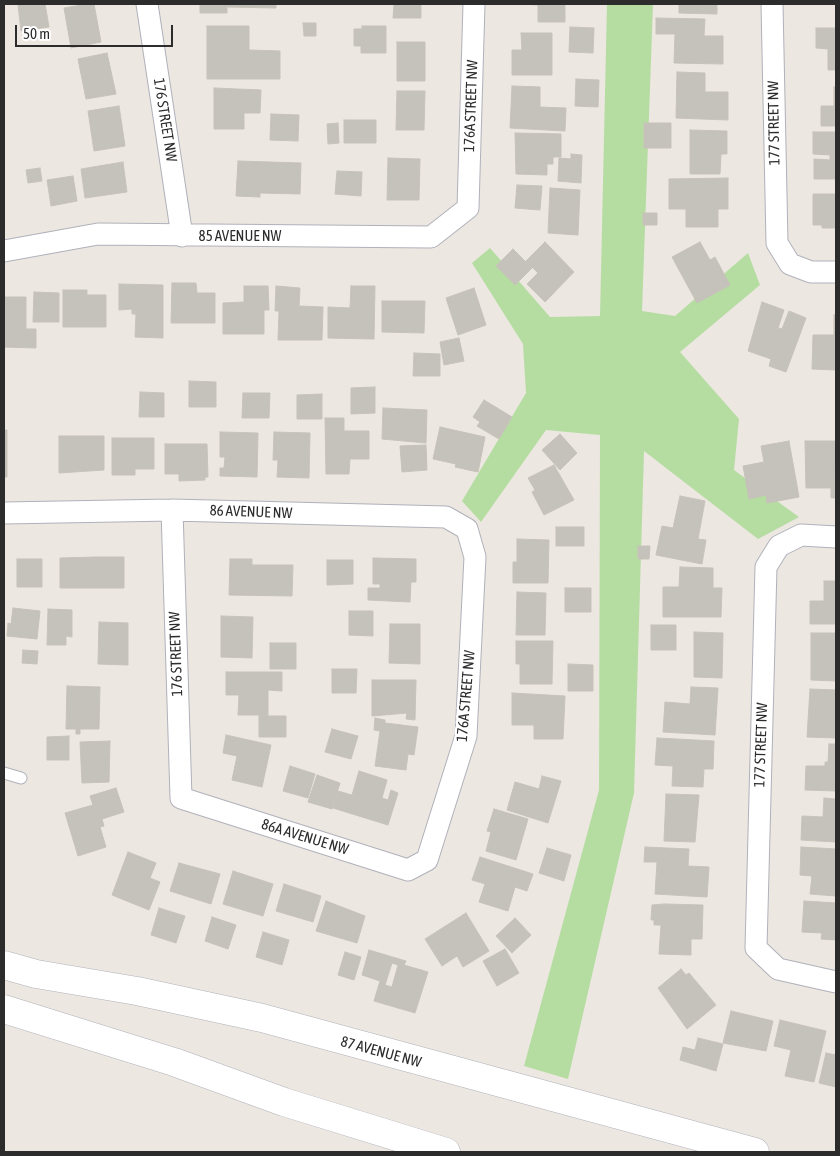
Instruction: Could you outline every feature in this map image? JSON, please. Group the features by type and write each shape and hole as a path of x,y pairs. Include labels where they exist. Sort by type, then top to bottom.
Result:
{"main road":[{"name":"87 AVENUE NW","path":"4,965 36,974 137,991 262,1018 755,1152"},
{"path":"4,1009 174,1062 405,1147 446,1152"}],"street":[{"name":"176 STREET NW","path":"147,4 182,236"},
{"name":"176A STREET NW","path":"468,208 474,4"},
{"name":"177 STREET NW","path":"772,4 777,243 790,264 811,272 836,272"},
{"name":"85 AVENUE NW","path":"4,251 98,234 431,237 468,208"},
{"name":"176 STREET NW","path":"172,510 181,798"},
{"name":"86 AVENUE NW","path":"4,513 172,510 446,517 466,529 475,557"},
{"name":"177 STREET NW","path":"836,537 801,535 779,546 766,567 756,948 778,969 836,982"},
{"name":"176A STREET NW","path":"427,860 466,736 475,557"},
{"name":"86A AVENUE NW","path":"181,798 408,870 427,860"}],"lane":[{"path":"4,773 21,778"}],"green space":[{"path":"607,4 653,4 642,311 675,316 748,253 760,285 680,352 739,419 734,470 799,517 758,539 644,451 634,793 568,1079 524,1066 599,790 600,435 546,430 481,522 462,501 526,393 523,344 472,263 490,248 550,317 600,316"}],"building":[{"path":"45,4 49,27 21,31 18,5"},
{"path":"94,4 101,42 71,48 64,8"},
{"path":"200,4 276,4 276,8 227,7 227,13 200,13"},
{"path":"394,4 421,4 421,18 393,18"},
{"path":"521,4 565,4 565,22 538,22 538,5"},
{"path":"679,4 717,4 717,14 679,13"},
{"path":"656,18 705,19 704,36 723,36 723,64 674,63 675,34 656,34"},
{"path":"303,23 316,23 316,36 304,36"},
{"path":"207,26 249,26 249,50 280,51 280,79 207,79"},
{"path":"362,26 386,26 386,53 361,53 361,46 354,46 354,29 362,29"},
{"path":"570,27 594,28 593,53 569,52"},
{"path":"816,28 836,28 836,70 828,70 828,49 816,48"},
{"path":"521,33 552,33 552,75 512,75 512,50 522,50"},
{"path":"397,42 425,42 425,81 397,81"},
{"path":"107,53 116,94 86,99 78,59"},
{"path":"677,72 705,73 705,92 728,92 728,120 676,118"},
{"path":"576,79 599,80 598,107 575,106"},
{"path":"512,86 540,87 540,107 566,108 565,131 510,128"},
{"path":"834,87 836,87 836,126 821,126 821,106 834,106"},
{"path":"214,88 261,90 260,113 244,113 244,129 214,129"},
{"path":"397,91 425,91 424,130 396,130"},
{"path":"119,106 125,146 94,151 88,111"},
{"path":"271,114 299,115 298,141 270,140"},
{"path":"344,120 376,120 376,143 344,143"},
{"path":"338,123 339,143 328,144 327,124"},
{"path":"644,123 671,123 671,148 644,148"},
{"path":"690,130 727,131 727,154 721,154 720,174 690,174"},
{"path":"813,132 836,132 836,179 814,179 814,159 830,160 830,155 813,154"},
{"path":"515,133 561,134 561,157 553,157 553,164 547,164 547,175 516,174"},
{"path":"571,154 582,155 581,183 558,181 559,158 571,159"},
{"path":"388,158 420,159 419,200 387,200"},
{"path":"238,161 301,163 300,194 260,193 260,197 236,196"},
{"path":"123,162 127,192 85,198 81,169"},
{"path":"40,168 42,181 28,183 26,170"},
{"path":"337,171 362,172 361,196 335,194"},
{"path":"73,176 77,201 51,206 47,180"},
{"path":"728,178 728,209 718,209 718,227 686,227 686,209 669,209 669,179"},
{"path":"517,185 542,186 540,210 515,208"},
{"path":"550,188 580,190 578,235 548,233"},
{"path":"813,194 836,194 836,228 822,228 822,225 813,225"},
{"path":"643,213 657,213 657,225 643,225"},
{"path":"545,242 574,272 545,302 527,284 538,273 526,261"},
{"path":"700,242 710,260 715,257 730,285 697,303 672,257"},
{"path":"513,249 532,268 515,285 496,266"},
{"path":"172,283 196,283 197,293 215,293 215,323 171,323"},
{"path":"119,284 163,285 163,338 135,337 136,314 132,314 132,309 119,310"},
{"path":"244,286 268,286 269,310 264,310 264,334 223,334 223,303 244,302"},
{"path":"276,286 300,288 299,306 323,307 322,340 278,340 279,311 275,311"},
{"path":"351,286 375,286 374,339 328,338 328,307 350,308"},
{"path":"474,288 486,325 458,335 446,298"},
{"path":"63,290 87,290 87,295 106,295 106,327 63,327"},
{"path":"34,292 59,293 59,322 33,322"},
{"path":"4,297 26,297 26,329 36,329 36,348 4,347"},
{"path":"382,301 425,301 424,333 382,332"},
{"path":"762,302 784,310 778,328 782,329 789,311 806,318 786,372 769,366 771,359 748,351"},
{"path":"834,315 836,315 836,370 812,369 813,335 834,335"},
{"path":"459,338 464,361 444,365 440,342"},
{"path":"414,353 440,354 440,376 413,376"},
{"path":"189,381 216,382 216,407 189,407"},
{"path":"375,387 375,413 351,414 351,388"},
{"path":"140,392 164,393 164,417 139,417"},
{"path":"243,393 270,393 269,418 242,418"},
{"path":"322,394 322,419 297,419 297,395"},
{"path":"484,400 512,417 499,439 477,426 480,422 473,417"},
{"path":"383,408 427,410 426,443 382,439"},
{"path":"325,418 344,418 344,431 369,431 369,459 350,459 349,474 326,474"},
{"path":"440,427 485,437 478,472 455,467 456,464 433,459"},
{"path":"4,430 7,430 7,477 4,477"},
{"path":"220,432 258,433 257,477 220,476 220,468 224,468 225,457 220,457"},
{"path":"274,432 310,433 309,478 277,477 278,460 273,460"},
{"path":"560,434 577,453 560,470 542,450"},
{"path":"59,436 104,436 104,470 59,473"},
{"path":"112,438 154,438 154,469 135,469 135,475 112,475"},
{"path":"789,441 799,497 767,503 766,495 749,499 743,466 764,462 761,446"},
{"path":"805,441 835,441 836,498 831,498 831,488 806,488"},
{"path":"165,444 207,444 208,477 205,477 205,480 179,481 179,474 165,474"},
{"path":"426,445 427,470 402,472 400,446"},
{"path":"554,465 574,500 544,515 532,492 535,490 528,478"},
{"path":"680,496 705,501 698,539 706,540 702,564 656,555 662,526 673,528"},
{"path":"556,527 584,527 584,546 556,546"},
{"path":"517,539 549,540 548,583 513,583 513,562 517,562"},
{"path":"638,546 650,546 649,559 638,559"},
{"path":"124,557 124,588 60,588 60,558"},
{"path":"373,558 416,559 416,582 411,582 410,602 368,600 368,588 380,588 380,584 373,584"},
{"path":"17,559 42,559 42,587 17,587"},
{"path":"230,559 252,559 252,565 293,565 292,596 229,595"},
{"path":"327,560 353,560 353,584 327,585"},
{"path":"680,567 713,568 713,588 722,588 721,617 663,617 663,587 679,587"},
{"path":"824,581 836,581 836,624 810,624 810,601 824,601"},
{"path":"565,588 591,588 591,612 565,612"},
{"path":"517,592 546,593 545,635 516,635"},
{"path":"13,608 40,611 37,639 7,636 8,623 11,624"},
{"path":"48,609 72,610 72,637 66,636 66,645 47,645"},
{"path":"349,611 373,611 373,636 349,635"},
{"path":"221,616 253,617 252,658 221,657"},
{"path":"99,622 128,623 128,665 98,664"},
{"path":"390,624 420,624 420,664 389,663"},
{"path":"651,625 676,625 676,650 651,650"},
{"path":"694,632 723,633 722,678 694,677"},
{"path":"811,633 836,633 836,681 811,680"},
{"path":"516,641 553,641 552,684 520,684 520,664 516,664"},
{"path":"270,643 296,643 296,669 270,669"},
{"path":"23,650 38,651 37,664 22,663"},
{"path":"568,664 593,665 593,691 568,691"},
{"path":"332,669 357,669 356,693 332,693"},
{"path":"226,672 282,672 282,691 268,690 268,716 286,716 286,737 259,737 259,715 238,715 239,695 226,695"},
{"path":"372,680 416,680 415,720 406,719 407,713 372,716"},
{"path":"67,686 100,687 99,729 80,729 80,734 76,734 76,729 66,729"},
{"path":"691,687 718,688 715,735 663,732 665,702 690,704"},
{"path":"810,689 836,690 836,738 807,737"},
{"path":"512,693 565,696 563,739 534,739 534,725 512,725"},
{"path":"375,718 385,720 385,723 418,727 414,755 408,754 406,770 375,766 380,731 374,730"},
{"path":"332,729 358,736 351,759 325,752"},
{"path":"226,735 271,745 262,787 232,780 237,756 223,753"},
{"path":"69,736 69,760 47,760 47,737"},
{"path":"657,738 714,741 713,769 704,769 703,787 672,786 673,766 655,765"},
{"path":"110,741 109,782 82,783 80,742"},
{"path":"829,744 836,744 836,791 805,790 806,766 825,766 825,762 828,762"},
{"path":"290,766 315,774 308,798 283,791"},
{"path":"359,771 387,780 382,798 388,800 391,790 398,793 388,825 333,808 338,791 352,795"},
{"path":"317,775 340,783 332,809 308,802"},
{"path":"542,776 561,781 548,823 507,810 515,782 539,789"},
{"path":"116,788 124,812 102,819 104,826 100,827 106,847 78,856 65,813 93,805 90,796"},
{"path":"666,794 699,795 695,842 664,841"},
{"path":"824,798 836,799 836,842 801,840 802,816 823,817"},
{"path":"494,809 528,819 516,860 486,851 491,832 487,831"},
{"path":"645,847 689,849 688,866 709,867 707,897 655,894 657,862 644,862"},
{"path":"801,847 836,849 836,896 810,894 812,876 800,875"},
{"path":"547,848 571,855 564,881 539,873"},
{"path":"128,852 156,863 150,878 160,882 149,910 112,895"},
{"path":"480,857 533,874 527,891 515,887 508,911 479,902 485,884 472,880"},
{"path":"179,863 220,874 211,904 170,891"},
{"path":"233,871 273,884 263,916 223,904"},
{"path":"284,884 321,896 313,922 276,911"},
{"path":"326,901 365,916 357,943 316,931"},
{"path":"804,901 836,903 836,940 821,939 822,933 802,932"},
{"path":"652,905 703,905 702,939 691,939 691,955 659,954 661,925 654,925 654,920 651,920"},
{"path":"159,908 185,916 176,943 151,935"},
{"path":"466,913 489,951 463,967 457,956 442,966 425,939"},
{"path":"212,917 236,925 228,949 205,941"},
{"path":"515,918 531,935 512,953 496,936"},
{"path":"263,932 289,940 282,965 256,957"},
{"path":"505,949 519,973 497,986 483,961"},
{"path":"369,950 406,961 404,965 428,972 415,1013 374,1001 380,981 362,975"},
{"path":"345,952 361,957 354,980 338,975"},
{"path":"392,963 398,965 392,987 385,985"},
{"path":"681,969 686,975 689,973 716,1005 687,1029 658,988"},
{"path":"731,1011 773,1021 766,1051 723,1043"},
{"path":"780,1020 826,1031 814,1082 785,1076 791,1050 774,1046"},
{"path":"698,1038 723,1044 716,1071 680,1060 683,1047 695,1050"},
{"path":"826,1053 836,1055 836,1087 819,1083"}]}
